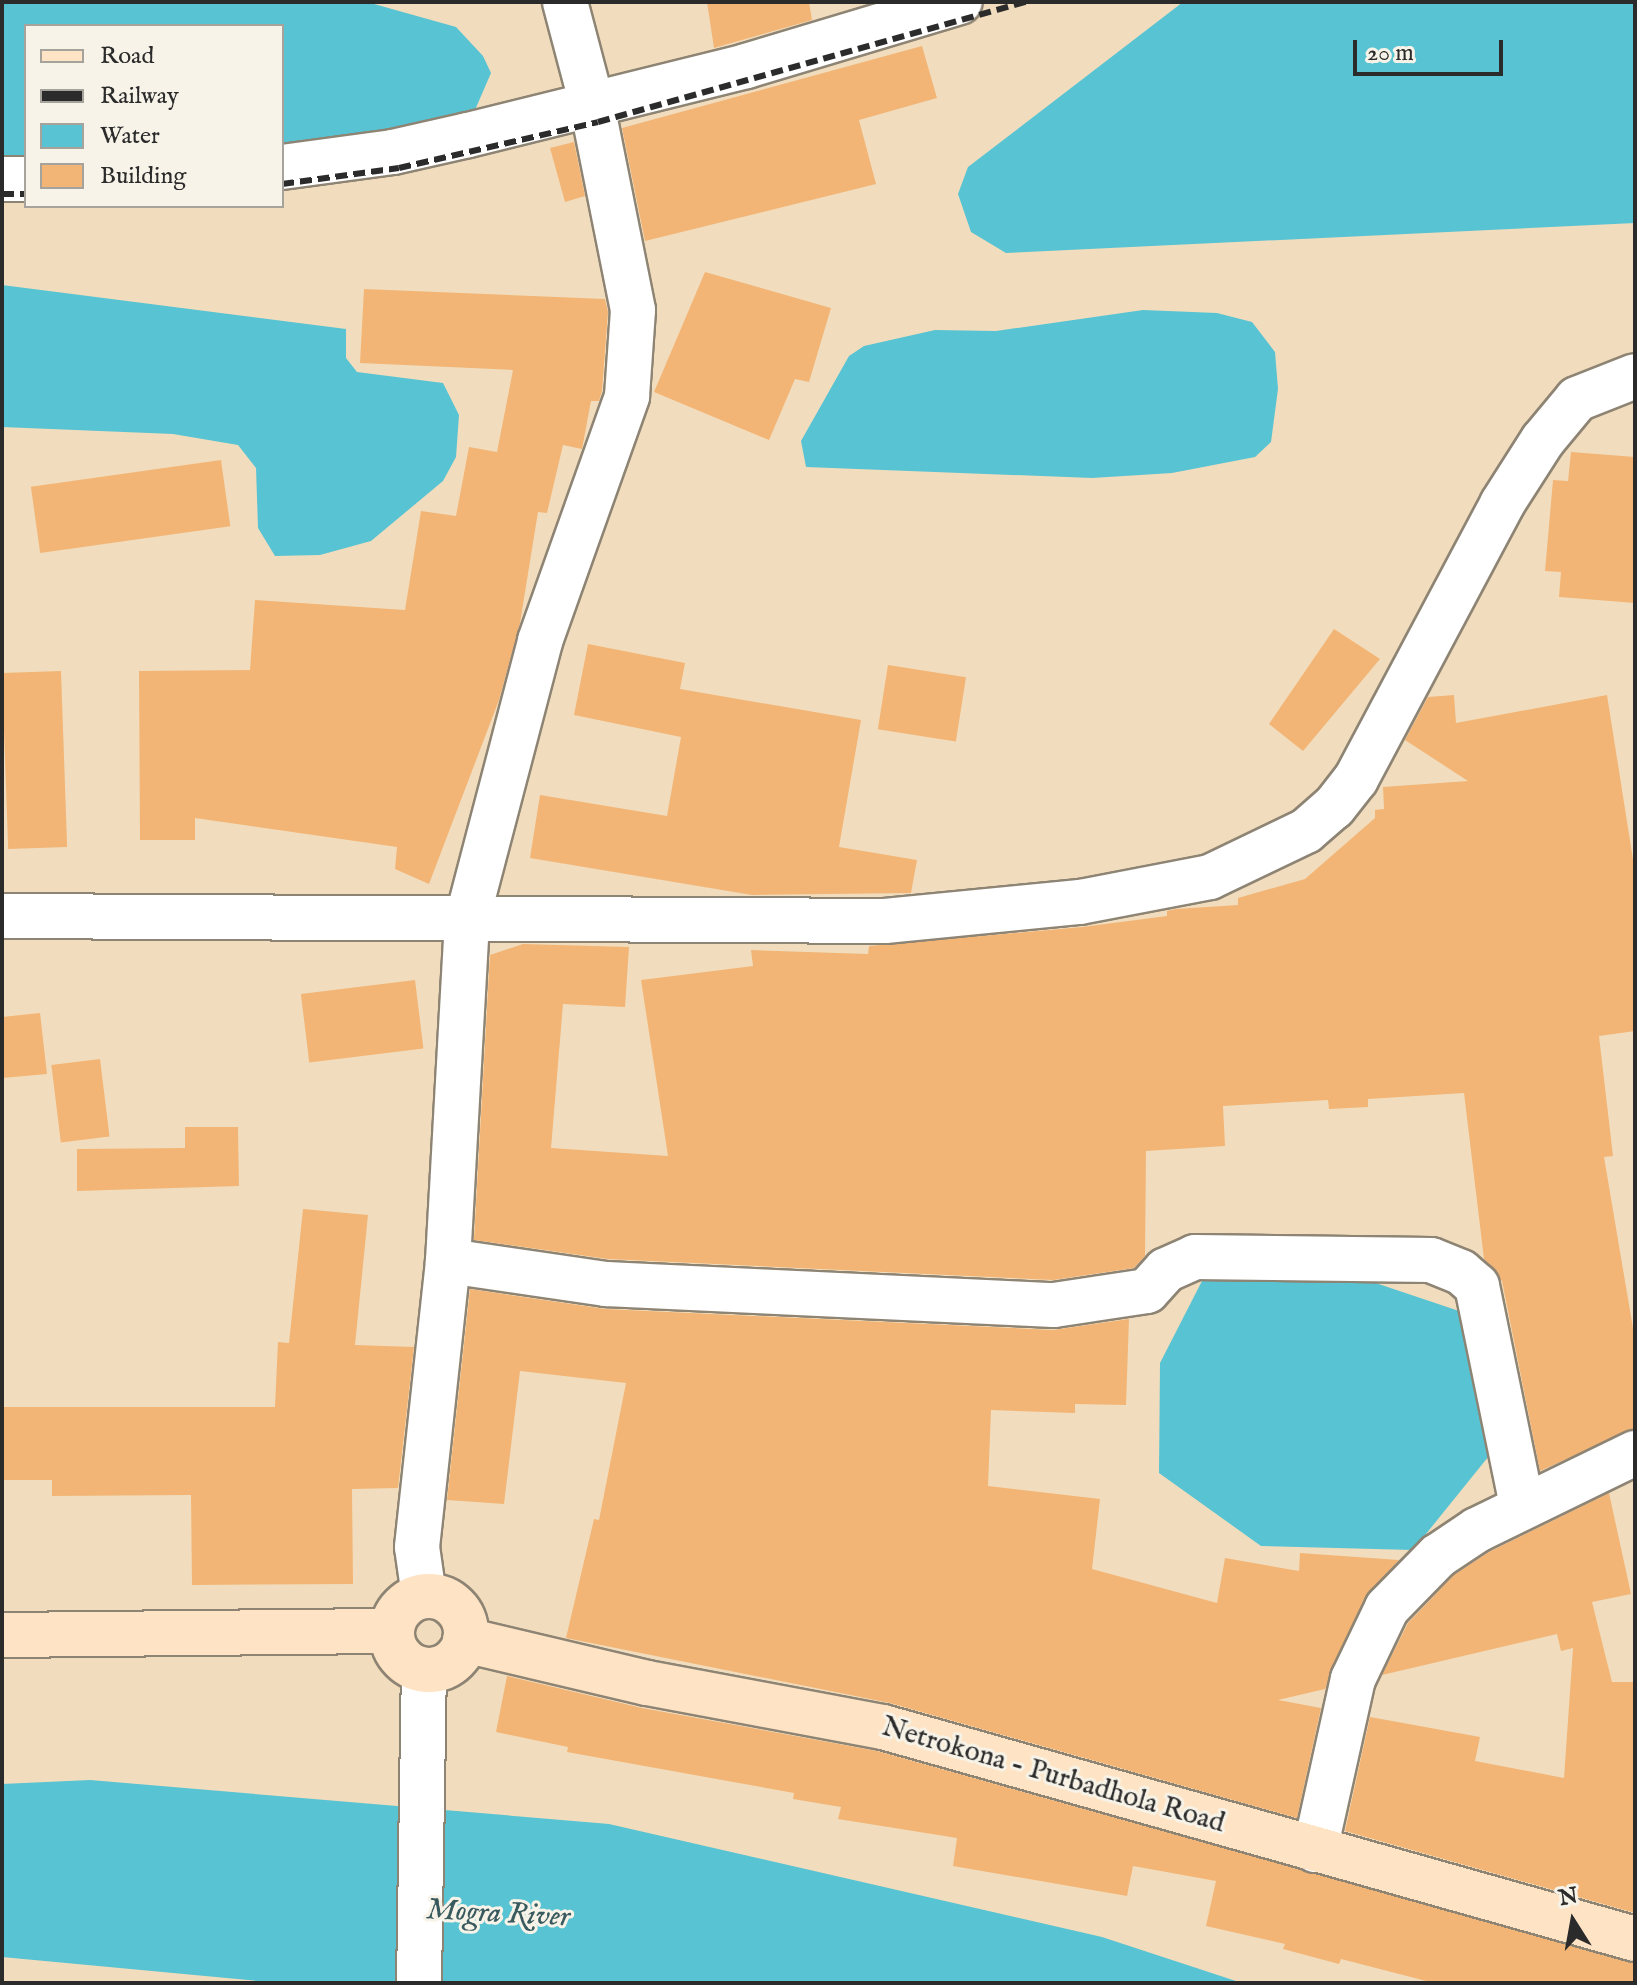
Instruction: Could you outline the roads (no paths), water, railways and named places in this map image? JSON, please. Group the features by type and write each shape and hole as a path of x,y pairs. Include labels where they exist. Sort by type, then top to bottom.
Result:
{"main road":[{"path":"424,1596 455,1606 466,1628 465,1640 453,1661 423,1687 398,1654 391,1631 399,1609 424,1596"},
{"path":"2,1635 391,1631"},
{"name":"Netrokona - Purbadhola Road","path":"465,1640 647,1683 883,1727 1635,1939"}],"street":[{"path":"424,1596 417,1547 448,1261 467,920 540,641 627,396 633,310 625,247 565,2"},
{"path":"284,167 393,152 592,104 746,66 960,2"},
{"path":"2,179 24,179"},
{"path":"2,916 885,921 1144,891 1210,877 1306,831 1356,779 1502,504 1543,440 1577,399 1635,376"},
{"path":"448,1261 606,1284 1054,1305 1147,1291 1166,1270 1195,1257 1431,1260 1477,1286 1522,1506"},
{"path":"1315,1850 1353,1679 1387,1608 1438,1556 1522,1506 1635,1453"},
{"path":"419,1983 423,1687"}],"water":[{"path":"367,2 456,27 483,56 491,73 475,110 395,143 284,158 284,24 24,24 24,172 2,171 2,4"},
{"path":"1183,2 1635,2 1635,223 1006,253 971,232 958,194 968,167"},
{"path":"2,285 346,329 346,358 357,372 443,383 459,415 456,457 443,481 371,541 320,555 275,556 258,528 256,468 238,445 173,434 2,427"},
{"path":"1143,310 1217,313 1252,322 1275,352 1278,389 1271,442 1255,457 1172,473 1092,478 806,467 801,441 849,356 864,346 935,330 996,331"},
{"path":"1319,1264 1465,1313 1497,1446 1413,1550 1261,1546 1159,1473 1160,1363 1202,1281"},
{"name":"Mogra River","path":"90,1780 609,1824 1102,1937 1242,1983 279,1983 2,1957 2,1784"}],"railway":[{"path":"284,184 399,168 598,122 1025,2"},
{"path":"2,194 24,194"}]}
